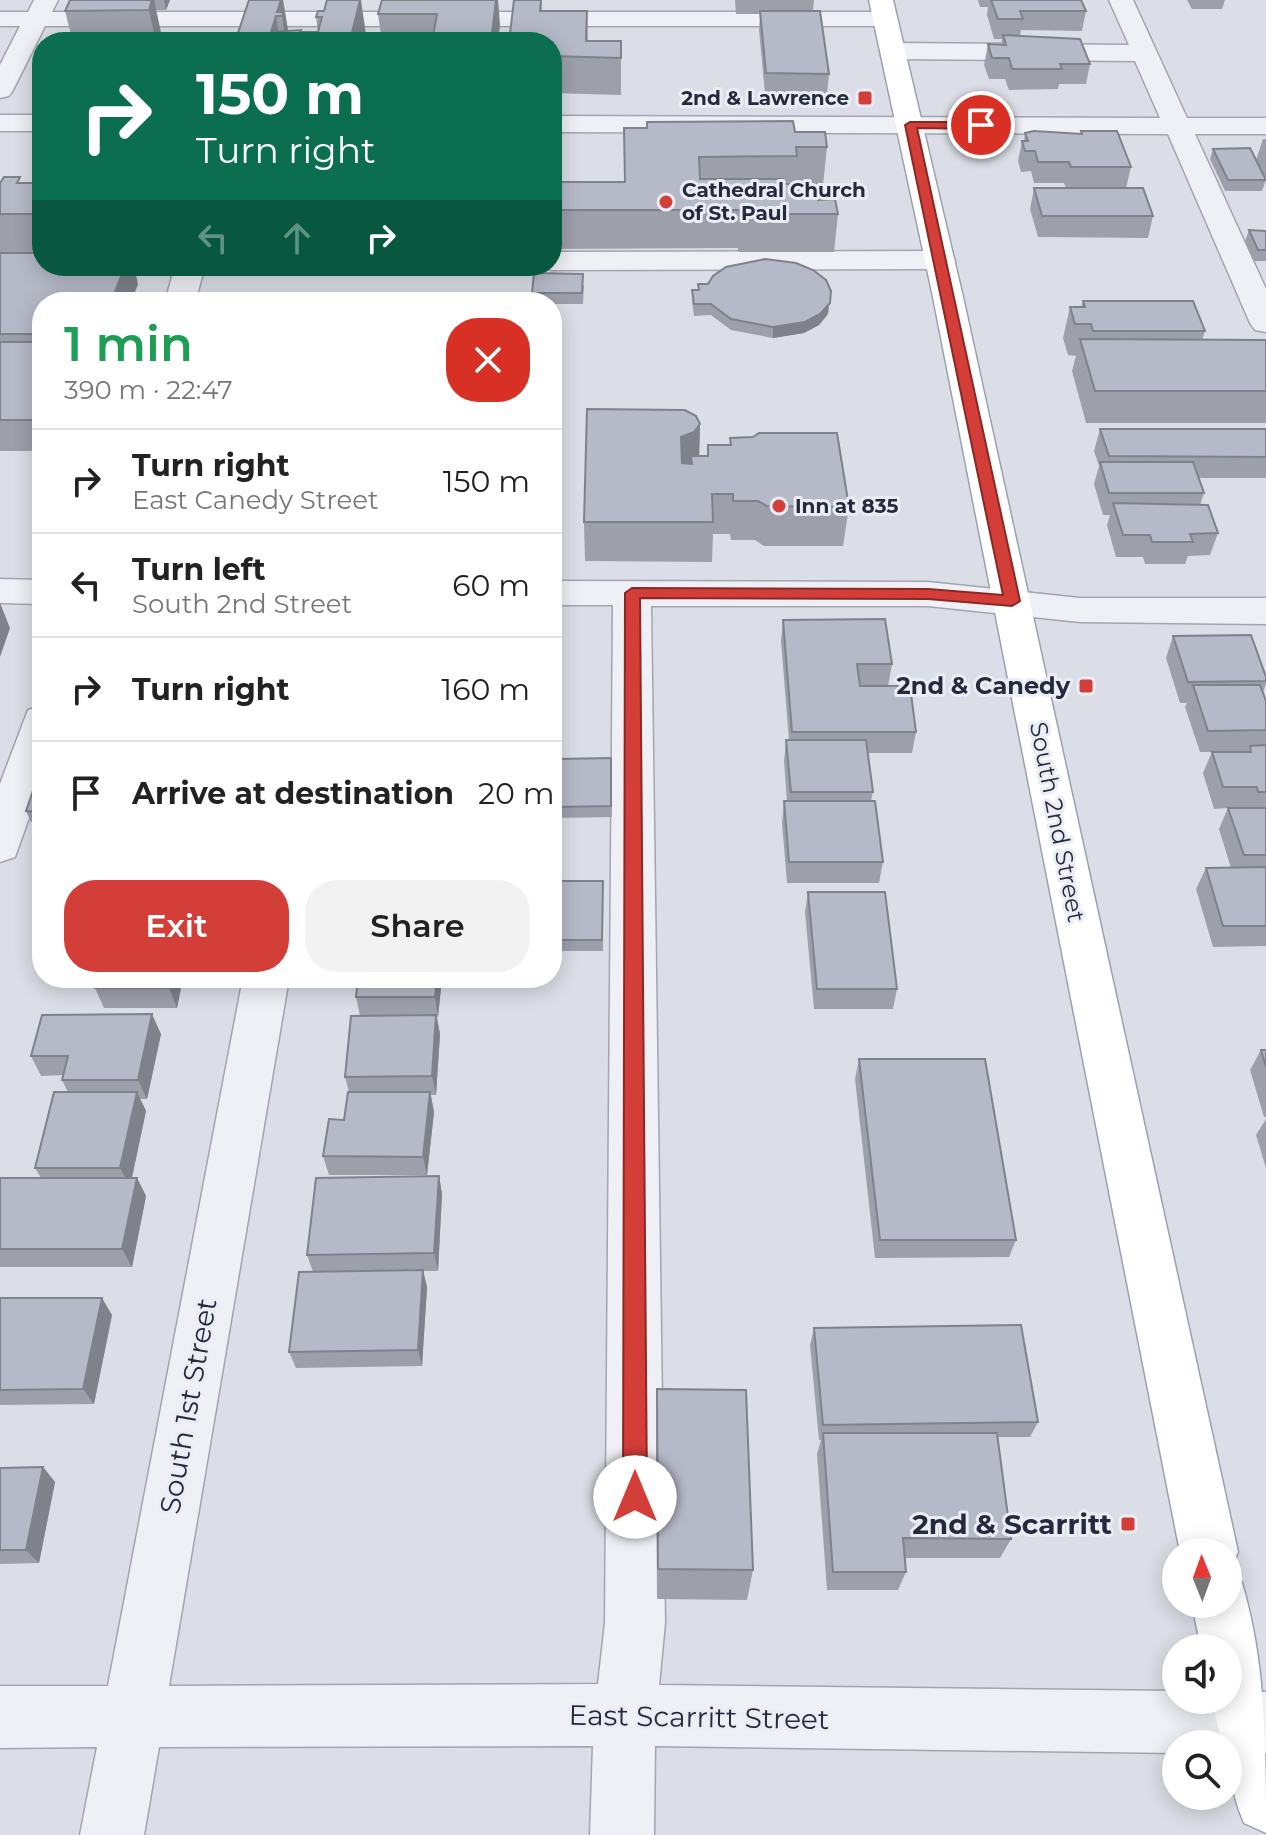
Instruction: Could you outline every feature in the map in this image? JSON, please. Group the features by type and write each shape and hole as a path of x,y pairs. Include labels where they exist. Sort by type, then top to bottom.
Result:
{"main road":[{"name":"South 2nd Street","path":"888,28 1012,601 1206,1538"},
{"path":"1225,1618 1257,1723 1266,1801"}],"street":[{"path":"1121,0 1266,323"},
{"path":"0,19 42,9 684,19 888,28 1143,47"},
{"path":"0,90 42,9"},
{"path":"684,19 687,49"},
{"path":"0,123 32,123"},
{"path":"562,124 1266,126"},
{"path":"562,261 940,260"},
{"path":"0,591 32,592"},
{"path":"562,593 928,594 1089,610 1266,611"},
{"path":"622,1835 625,1715 635,1623 632,593"},
{"path":"0,846 32,750"},
{"name":"South 1st Street","path":"112,1835 264,988"},
{"name":"East Scarritt Street","path":"0,1717 625,1715 1257,1723"}],"building":[{"path":"70,0 152,0 149,10 65,11"},
{"path":"249,0 281,0 277,12 283,12 282,16 276,16 271,32 238,32"},
{"path":"327,0 360,0 352,32 318,32 322,17 316,17 318,11 324,11"},
{"path":"382,0 496,0 492,32 434,32 437,14 378,14"},
{"path":"514,0 541,0 540,11 587,11 586,41 621,41 621,58 562,56 562,32 510,32"},
{"path":"991,0 1081,0 1086,11 1020,11 1023,19 998,19"},
{"path":"760,11 820,11 829,74 766,73"},
{"path":"1003,35 1080,39 1090,64 1060,64 1062,69 1012,69 1009,58 992,58 988,44 1006,45"},
{"path":"793,121 795,132 825,132 827,147 796,147 797,156 699,157 700,179 783,179 783,184 816,184 818,200 835,199 838,214 740,214 740,210 562,210 562,182 625,182 624,128 647,128 647,122"},
{"path":"1081,131 1117,131 1131,167 1071,167 1069,162 1038,162 1035,151 1025,151 1022,141 1028,141 1025,133 1082,134"},
{"path":"1250,148 1266,180 1228,180 1213,149"},
{"path":"4,177 20,177 17,183 32,183 32,214 0,214 0,183"},
{"path":"1034,188 1143,188 1153,216 1042,216"},
{"path":"1249,230 1266,231 1266,250 1258,250"},
{"path":"0,253 32,253 32,276 121,276 115,292 32,292 32,334 0,334"},
{"path":"765,259 796,263 813,270 826,280 831,291 830,303 820,314 805,322 773,327 731,319 711,304 694,304 692,290 699,290 698,284 708,284 726,267"},
{"path":"583,274 582,293 532,292 534,276"},
{"path":"1083,301 1193,301 1205,331 1093,331 1091,324 1075,324 1070,307 1085,307"},
{"path":"1080,339 1266,340 1266,391 1095,391"},
{"path":"0,342 32,342 32,420 0,420"},
{"path":"587,409 685,410 696,416 700,424 694,432 681,437 682,463 692,464 691,456 708,456 708,445 731,445 730,438 753,437 759,433 837,433 849,507 767,506 758,501 733,501 733,494 712,494 713,522 584,522"},
{"path":"1100,429 1266,429 1266,457 1109,456"},
{"path":"1100,462 1193,462 1204,493 1109,493"},
{"path":"1113,503 1208,505 1218,533 1190,534 1193,542 1152,542 1150,535 1123,535"},
{"path":"885,619 892,664 857,664 860,686 910,686 916,732 792,732 783,620"},
{"path":"1251,635 1266,681 1188,682 1173,636"},
{"path":"1193,685 1260,685 1266,701 1266,730 1208,731"},
{"path":"786,740 866,740 873,792 791,792"},
{"path":"1266,745 1266,792 1258,792 1257,787 1223,787 1212,752 1251,752 1250,746"},
{"path":"611,758 611,806 562,807 562,759"},
{"path":"32,794 32,811 26,811"},
{"path":"784,801 875,801 883,862 789,862"},
{"path":"1228,808 1266,808 1266,855 1244,855"},
{"path":"1266,867 1266,926 1223,926 1206,868"},
{"path":"562,881 603,881 602,940 562,940"},
{"path":"808,892 885,892 897,989 817,989"},
{"path":"357,988 436,988 435,997 356,997"},
{"path":"152,1014 138,1080 62,1080 68,1056 31,1056 42,1015"},
{"path":"436,1015 432,1076 345,1077 351,1016"},
{"path":"1261,1050 1266,1050 1266,1067"},
{"path":"859,1059 985,1059 1016,1240 880,1240"},
{"path":"54,1092 137,1092 120,1168 35,1168"},
{"path":"348,1092 430,1092 423,1157 323,1156 329,1119 344,1120"},
{"path":"439,1176 434,1253 307,1255 316,1178"},
{"path":"0,1178 137,1178 122,1249 0,1249"},
{"path":"423,1270 418,1350 289,1352 299,1272"},
{"path":"0,1298 102,1298 83,1389 0,1390"},
{"path":"1021,1325 1038,1422 823,1425 814,1328"},
{"path":"657,1389 746,1390 753,1570 658,1569"},
{"path":"823,1433 997,1433 1011,1539 903,1538 906,1572 833,1572"},
{"path":"43,1467 26,1550 0,1550 0,1468"}],"place":[{"name":"2nd & Lawrence","path":"865,98"},
{"name":"Cathedral Church of St. Paul","path":"666,202"},
{"name":"Inn at 835","path":"779,506"},
{"name":"2nd & Canedy","path":"1086,686"},
{"name":"2nd & Scarritt","path":"1128,1524"}],"route":[{"path":"635,1497 632,593 928,594 1012,601 910,125 981,125"}]}
